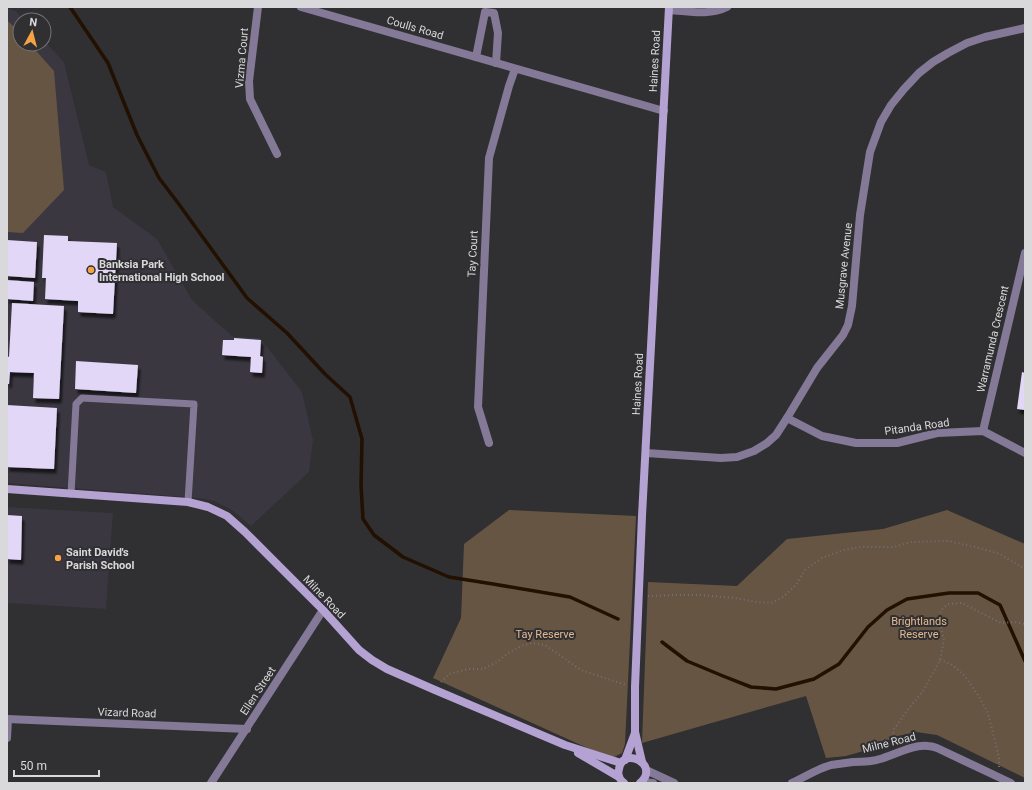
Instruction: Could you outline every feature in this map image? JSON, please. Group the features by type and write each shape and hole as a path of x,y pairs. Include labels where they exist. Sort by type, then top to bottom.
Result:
{"main road":[{"name":"Haines Road","path":"644,766 635,732 635,687 669,8"},
{"name":"Milne Road","path":"7,489 188,502 208,507 228,516 323,610 359,650 372,660 435,690 565,745 623,761 630,758 639,759 644,766"},
{"path":"622,780 618,772 619,767 635,732"},
{"path":"565,745 622,780"},
{"path":"641,782 646,774 644,766"}],"street":[{"name":"Vizma Court","path":"258,7 249,81 250,99 277,154"},
{"name":"Coulls Road","path":"301,7 664,111"},
{"path":"669,8 705,12 727,7"},
{"path":"476,57 485,12 494,13 498,33 496,63"},
{"name":"Musgrave Avenue","path":"646,452 721,458 737,457 754,451 776,435 817,368 843,335 848,325 852,306 860,215 870,152 881,122 891,105 919,73 948,53 967,43 985,37 1025,28"},
{"name":"Tay Court","path":"488,443 478,408 489,158 515,69"},
{"name":"Warramunda Crescent","path":"983,431 1025,253"},
{"name":"Pitanda Road","path":"787,418 822,436 856,443 897,443 937,433 983,431 1025,453"},
{"name":"Ellen Street","path":"211,783 323,610"},
{"path":"7,738 8,719"},
{"name":"Vizard Road","path":"8,719 247,729"},
{"name":"Milne Road","path":"792,783 814,771 830,766 851,762 868,762 914,747 926,745 937,748 1011,783"},
{"path":"644,766 674,783"},
{"path":"641,782 653,783"}],"lane":[{"path":"71,494 76,404 82,398 194,404 188,502"}],"path":[{"path":"639,597 700,595 771,603 783,597 796,585 805,570 822,558 858,547 894,547 911,542 948,541 975,547 1000,554 1025,569"},
{"path":"895,753 892,739 894,730 923,691 940,660 944,640 939,620 941,610 948,604 962,603 1001,623 1015,622 1025,624"},
{"path":"435,690 449,674 468,669 483,669 497,662 521,646 532,642 545,645 581,670 618,683 635,687"},
{"path":"940,660 951,664 964,675 988,713 999,758 999,778"}],"shaded area":[{"name":"Banksia Park International High School","path":"7,8 17,12 12,12 12,52 52,52 52,49 64,62 89,165 106,172 113,207 157,239 192,300 233,337 260,338 302,392 313,440 309,472 251,526 232,510 214,501 198,498 7,483"},
{"name":"Saint David's Parish School","path":"7,507 113,513 106,609 8,603 7,610"}],"green space":[{"path":"7,21 12,25 12,52 37,52 54,71 64,190 23,233 7,232"},
{"name":"Tay Reserve","path":"509,510 636,516 625,744 622,753 614,757 605,756 433,678 461,618 464,544"},
{"name":"Brightlands Reserve","path":"947,510 1025,544 1025,778 937,735 916,732 898,736 867,750 846,756 826,758 806,696 642,743 648,582 737,586 787,539 883,529"}],"building":[{"path":"44,235 68,236 68,241 117,243 113,314 78,312 78,301 45,299 46,278 42,278"},
{"path":"7,240 37,242 35,278 7,276"},
{"path":"7,280 34,282 33,301 7,299"},
{"path":"12,303 64,306 59,399 33,398 34,373 10,372 9,384 7,384 7,356 9,357"},
{"path":"234,338 261,340 260,356 263,357 262,373 250,372 251,357 222,355 223,340 234,340"},
{"path":"76,361 138,365 136,393 75,389"},
{"path":"1022,372 1025,373 1025,410 1017,409"},
{"path":"7,405 57,408 54,469 7,467"},
{"path":"7,515 22,516 21,560 7,559"}],"waterway":[{"path":"70,7 108,63 137,135 159,178 247,298 287,333 325,374 350,397 362,439 361,485 363,519 374,535 403,557 449,577 570,597 618,619"},
{"path":"662,642 687,661 723,676 751,687 776,689 814,679 839,664 868,627 887,610 907,599 949,593 978,593 1000,605 1025,661"}],"place":[{"name":"Banksia Park International High School","path":"91,270"},
{"name":"Saint David's Parish School","path":"58,558"}]}
